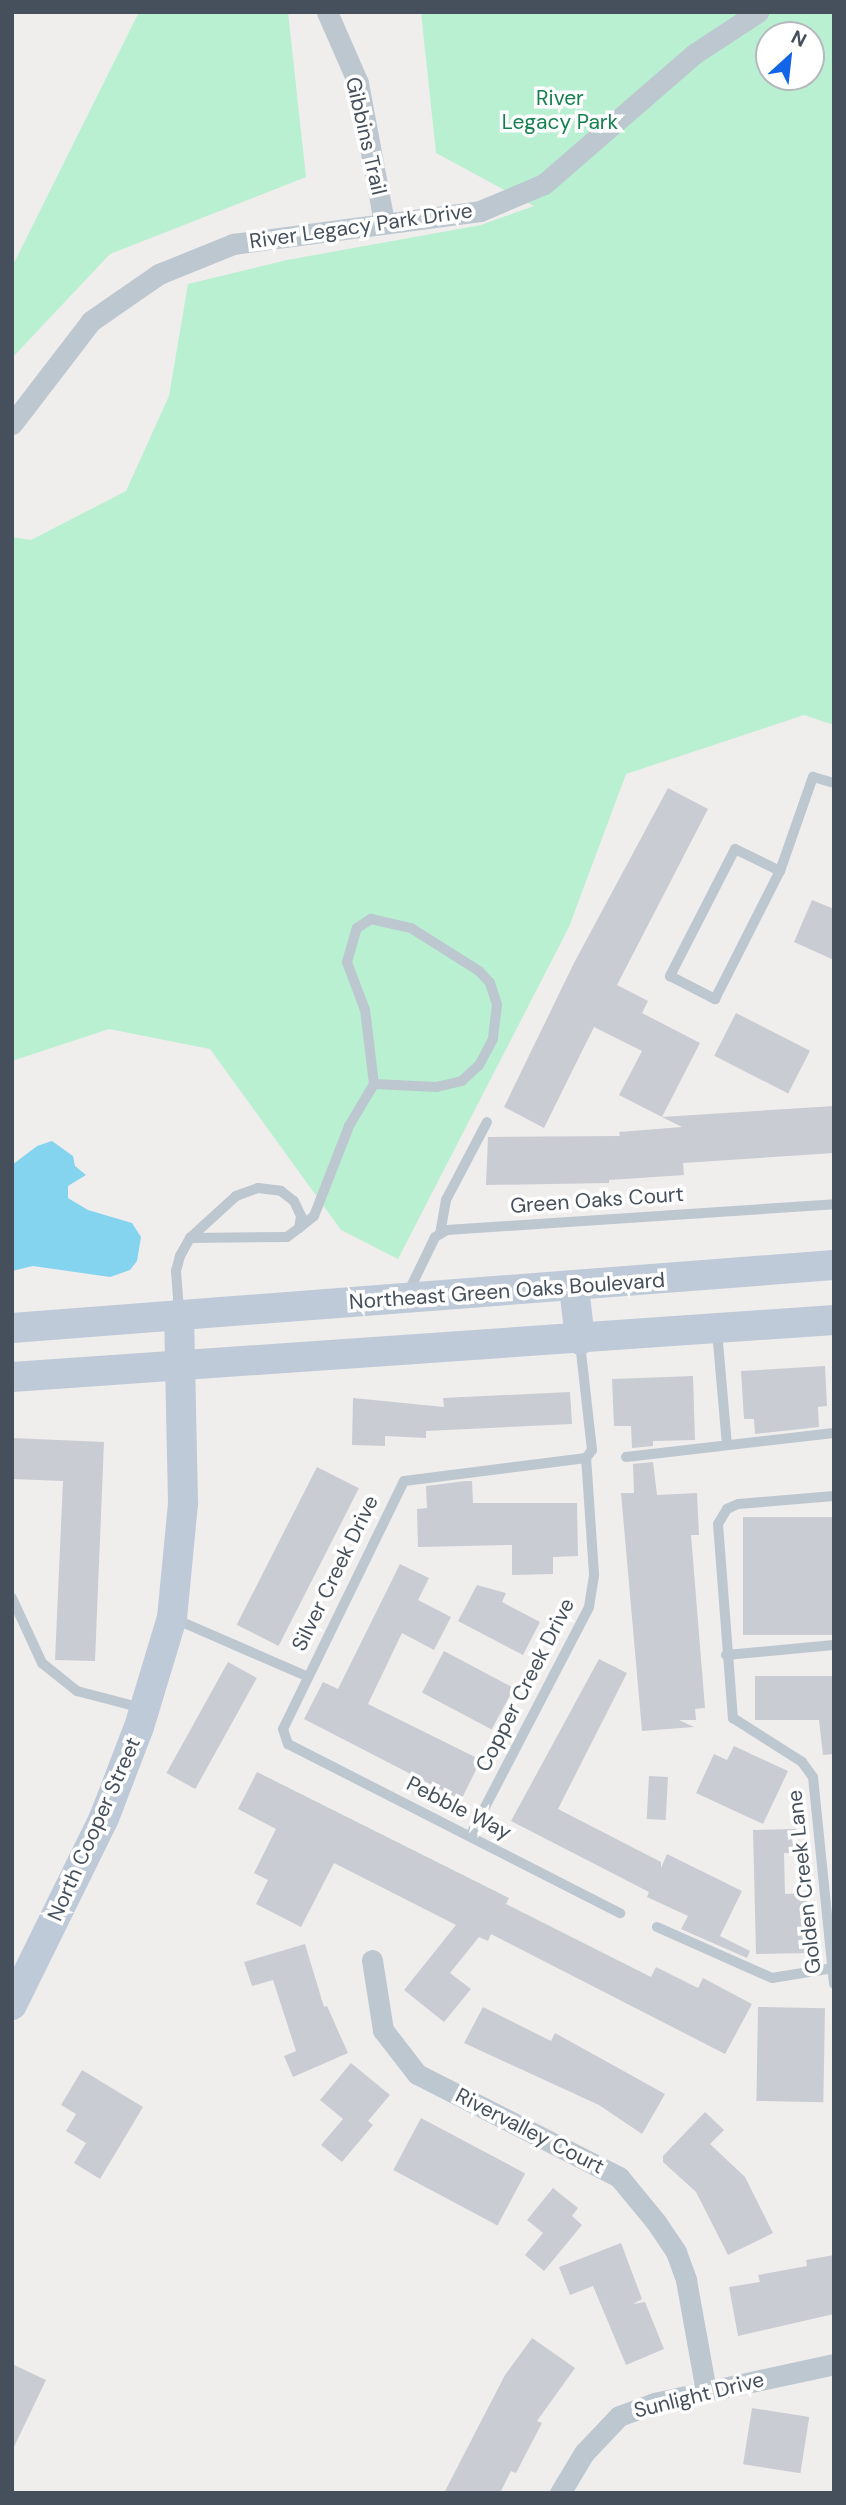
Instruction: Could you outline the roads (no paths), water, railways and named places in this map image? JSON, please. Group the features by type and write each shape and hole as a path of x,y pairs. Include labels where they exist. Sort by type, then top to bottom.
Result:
{"main road":[{"name":"Northeast Green Oaks Boulevard","path":"12,1328 179,1314 404,1301 834,1265"},
{"path":"574,1287 580,1340"},
{"name":"North Cooper Street","path":"12,2005 104,1818 145,1709 173,1618 183,1503 179,1314"},
{"path":"12,1377 718,1331 834,1320"}],"street":[{"name":"Gibbins Trail","path":"327,12 358,83 384,222"},
{"name":"River Legacy Park Drive","path":"12,424 91,321 159,274 233,244 480,211 544,184 694,54 758,12"},
{"name":"Rivervalley Court","path":"372,1960 383,2030 417,2074 619,2177 656,2222 676,2252 686,2280 706,2391"},
{"name":"Sunlight Drive","path":"560,2493 584,2453 619,2416 706,2391 834,2364"}],"lane":[{"path":"780,871 735,849 670,976 715,999 780,871 813,777 834,783"},
{"path":"190,1238 287,1237 314,1216 349,1126 374,1084 365,1010 347,962 357,928 371,919 411,928 479,971 491,984 498,1005 493,1039 479,1065 462,1081 437,1087 374,1084"},
{"path":"404,1301 440,1234 446,1200 487,1122"},
{"path":"179,1314 176,1271 190,1238 236,1196 258,1188 281,1191 294,1201 301,1216 299,1228"},
{"name":"Green Oaks Court","path":"440,1234 453,1228 834,1204"},
{"path":"718,1331 727,1445"},
{"name":"Copper Creek Drive","path":"471,1834 589,1607 594,1574 586,1458 592,1450 580,1340"},
{"path":"626,1457 834,1433"},
{"name":"Silver Creek Drive","path":"284,1735 285,1719 404,1481 425,1475 586,1458"},
{"name":"Golden Creek Lane","path":"834,1496 754,1502 727,1509 718,1524 726,1655 733,1718 802,1762 813,1777 834,1984"},
{"path":"12,1598 42,1663 78,1691 145,1709"},
{"path":"173,1618 306,1676"},
{"path":"726,1655 834,1645"},
{"name":"Pebble Way","path":"284,1735 288,1744 471,1834 620,1913"},
{"path":"657,1927 772,1978 833,1968"}],"water":[{"path":"52,1141 73,1156 75,1166 86,1175 68,1186 68,1198 88,1210 132,1223 141,1237 137,1261 130,1270 110,1277 33,1266 12,1271 12,1165 37,1146"}],"park label":[{"name":"River Legacy Park","path":"560,110"}]}
